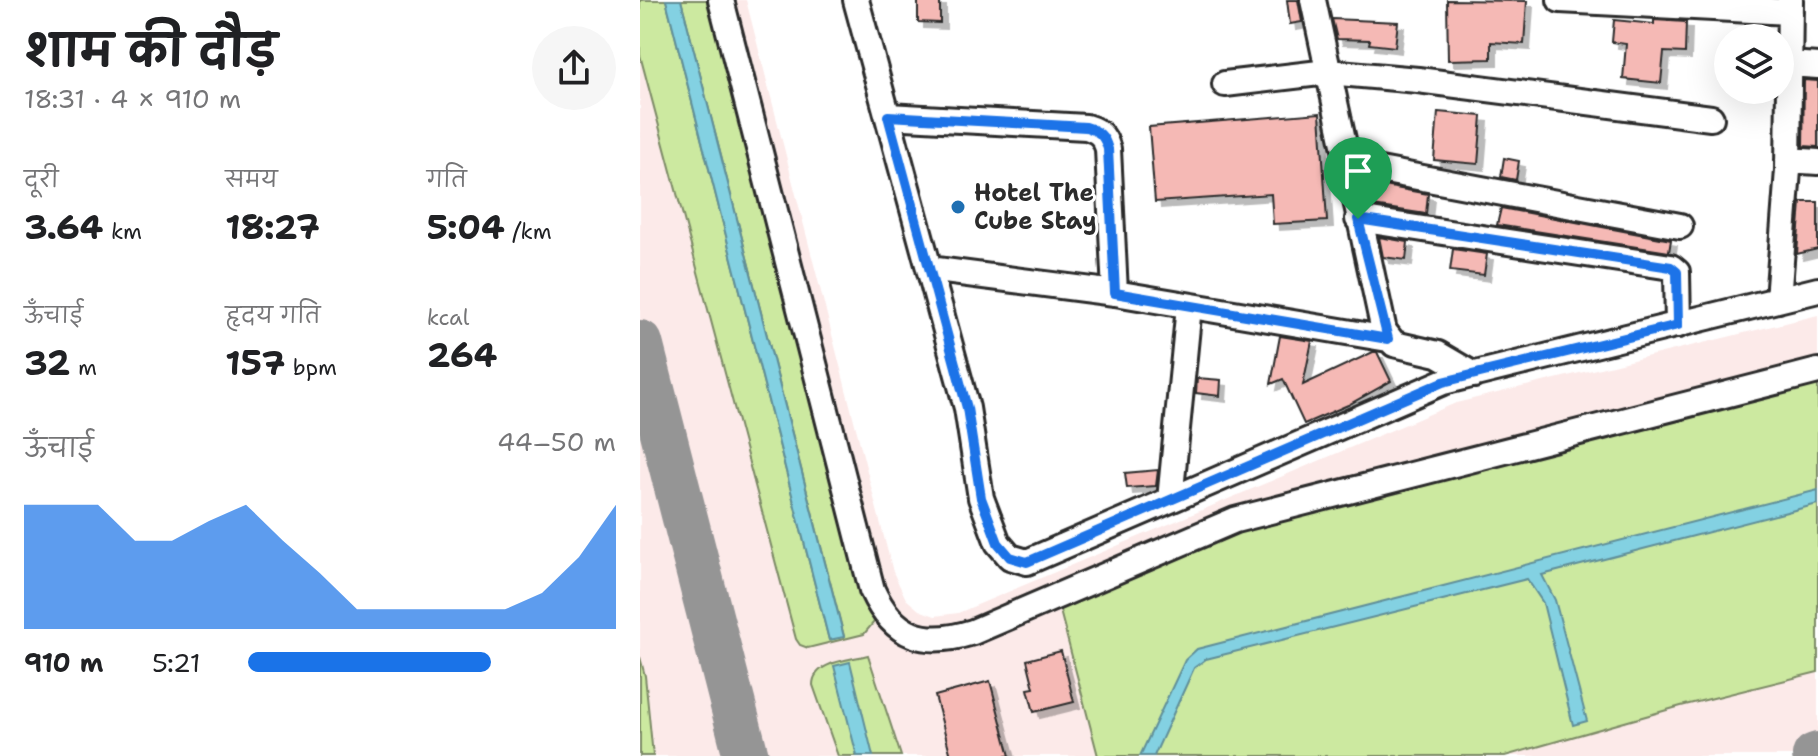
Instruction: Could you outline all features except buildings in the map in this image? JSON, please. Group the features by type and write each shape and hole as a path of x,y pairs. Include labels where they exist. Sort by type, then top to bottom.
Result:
{"street":[{"path":"721,0 872,590 890,620 903,631 919,638 945,639 973,632 1235,520 1818,371"},
{"path":"856,0 967,408 981,498 998,543 1010,557 1027,562 1443,382 1818,290"},
{"path":"1313,0 1358,219 1388,339"},
{"path":"1560,0 1790,6"},
{"path":"1794,64 1818,66"},
{"path":"1225,84 1328,72 1418,80 1711,118"},
{"path":"1778,300 1788,160 1789,104"},
{"path":"888,116 1098,130 1105,138 1108,149 1115,293"},
{"path":"1788,160 1818,162"},
{"path":"1348,164 1680,226"},
{"path":"1358,219 1671,267 1677,272 1678,325"},
{"path":"929,269 1115,293 1388,339 1402,348 1438,354 1474,375"},
{"path":"1170,500 1189,306"}],"shaded area":[{"path":"640,0 746,0 893,572 906,599 919,610 935,616 958,613 1456,403 1818,315 1818,756 640,756"}],"green space":[{"path":"640,0 666,0 829,640 844,636 681,0 709,0 874,622 864,634 808,648 796,639 640,55"},
{"path":"1818,380 1818,672 1681,706 1505,756 1098,756 1058,603 1206,538"},
{"path":"868,655 901,756 838,756 813,685 819,671 826,666"},
{"path":"640,657 645,676 653,756 640,756"}],"water":[{"path":"666,0 681,0 844,637 829,640"},
{"path":"1818,490 1818,504 1542,575 1555,600 1587,721 1573,725 1543,603 1527,579 1206,659 1194,668 1154,756 1140,756 1185,660 1197,649"},
{"path":"850,662 873,756 857,756 834,666"}],"taxiway":[{"path":"640,343 746,756"}],"place":[{"name":"Hotel The Cube Stay","path":"958,207"}],"route":[{"path":"888,116 1098,130 1105,138 1108,149 1115,293 1388,339 1358,219 1671,267 1677,272 1678,325 1443,382 1027,562 1010,557 998,543 981,498 967,408 888,116"}]}
